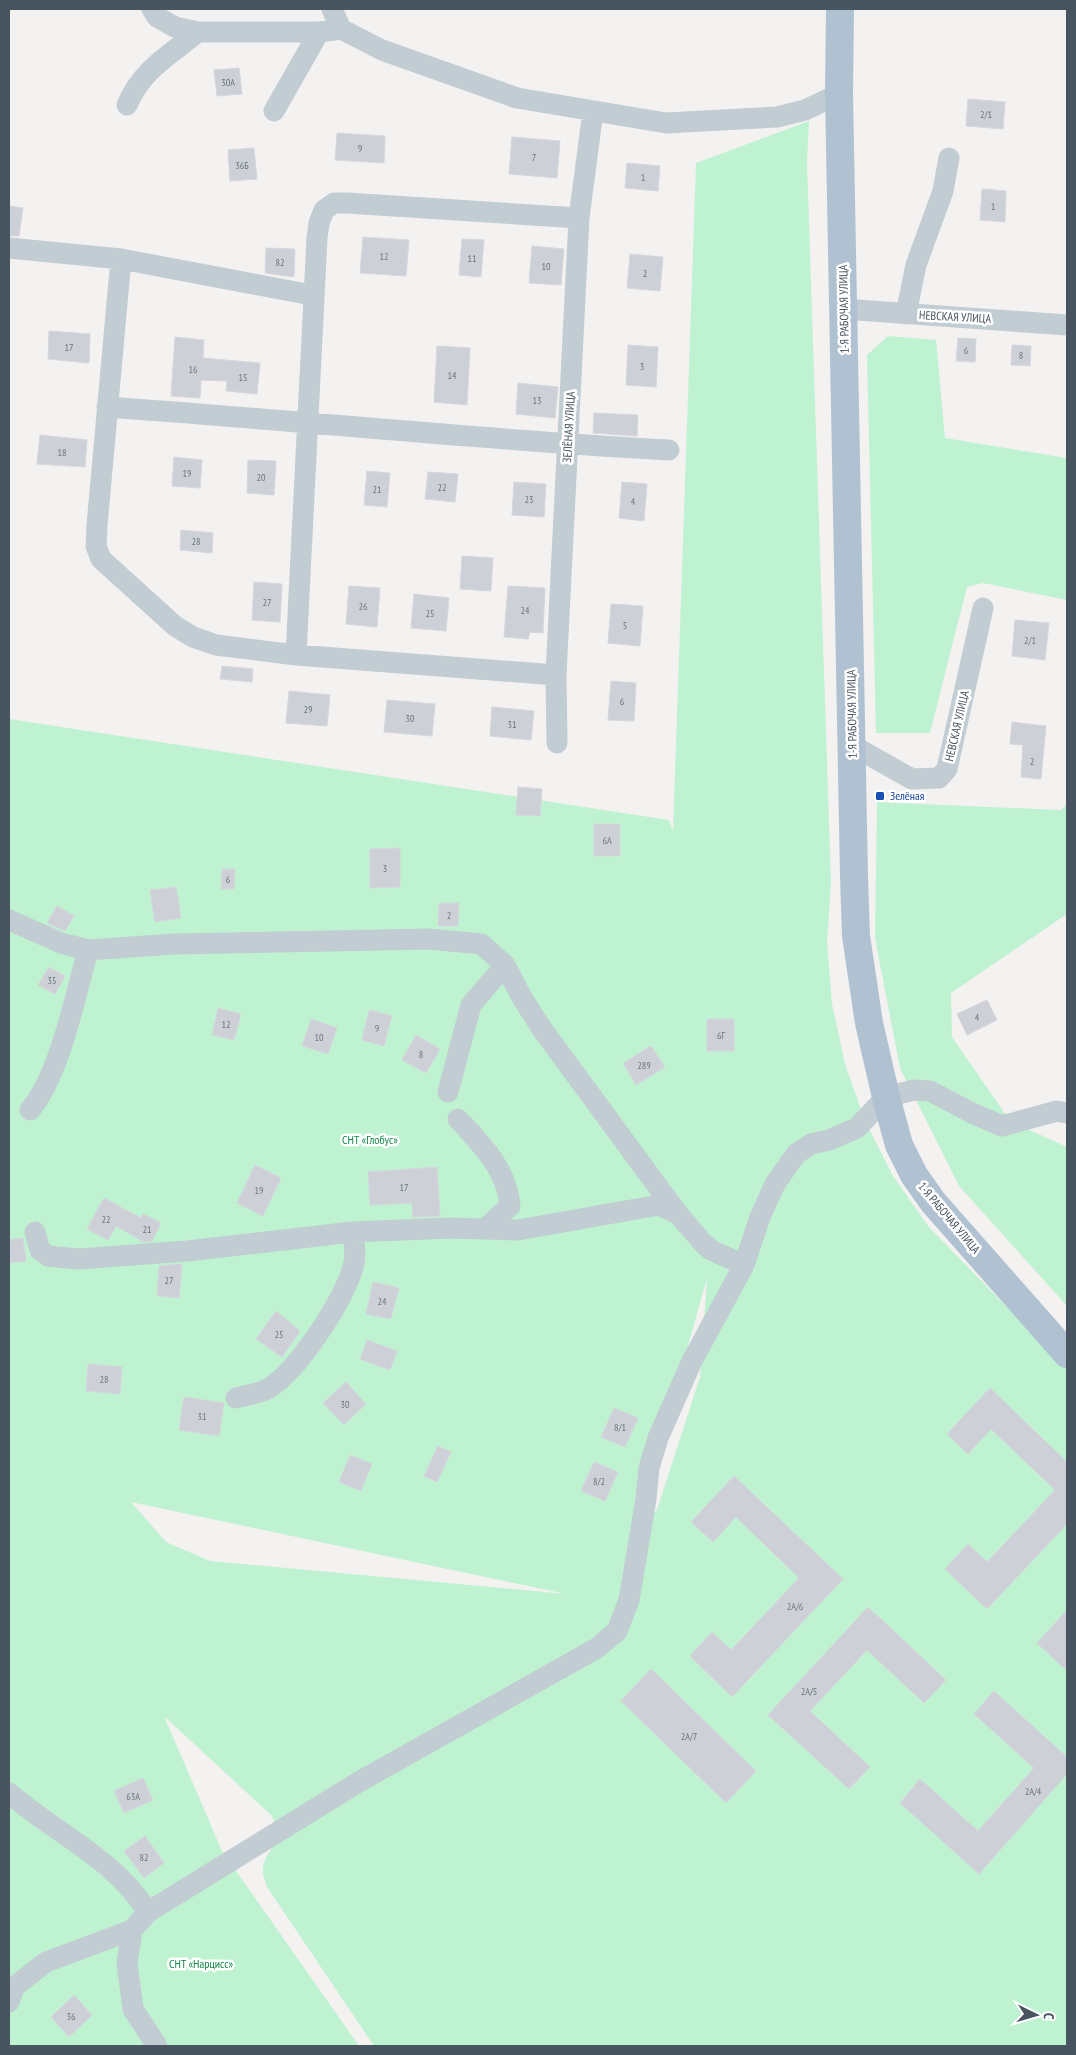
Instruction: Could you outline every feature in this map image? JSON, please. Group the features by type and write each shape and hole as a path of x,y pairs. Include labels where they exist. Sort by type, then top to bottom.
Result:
{"main road":[{"name":"1-Я РАБОЧАЯ УЛИЦА","path":"840,9 843,309 856,936 869,1023 886,1097 900,1144 914,1174 933,1202 1067,1354"}],"lane":[{"path":"152,9 157,17 175,27 198,32 319,32 341,29 382,50 517,98 666,123 749,120 805,110 840,94"},
{"path":"332,9 341,29"},
{"path":"127,105 134,88 151,68 198,32"},
{"path":"274,111 319,32"},
{"name":"ЗЕЛЁНАЯ УЛИЦА","path":"557,743 556,675 579,218 593,111"},
{"path":"906,314 916,265 943,192 949,158"},
{"path":"296,655 309,421 312,295 319,223 324,210 334,203 381,204 579,218"},
{"path":"9,248 121,259 312,295"},
{"path":"121,259 96,546 101,559 169,620 193,637 216,645 296,655 556,675"},
{"name":"НЕВСКАЯ УЛИЦА","path":"843,309 1067,325"},
{"path":"107,407 309,421 568,444 669,450"},
{"name":"НЕВСКАЯ УЛИЦА","path":"853,746 912,779 939,778 947,769 983,608"},
{"path":"9,920 62,943 88,950 174,944 429,938 481,944 505,965 521,996 542,1029 678,1214 703,1244 744,1265"},
{"path":"30,1110 38,1100 51,1074 88,950"},
{"path":"448,1092 471,1006 505,965"},
{"path":"11,1991 46,1962 132,1930 148,1912 357,1783 597,1648 617,1631 629,1600 646,1499 649,1468 658,1438 692,1361 744,1265 760,1217 775,1184 796,1154 811,1144 829,1140 857,1128 886,1097 914,1090 930,1091 1002,1126 1056,1111 1067,1113"},
{"path":"458,1119 492,1156 508,1191 510,1206 485,1229"},
{"path":"35,1232 40,1250 48,1256 78,1259 187,1250 353,1232 535,1228 659,1205 678,1214"},
{"path":"236,1398 267,1390 282,1379 316,1338 332,1315 354,1263 353,1232"},
{"path":"9,1793 28,1809 95,1854 137,1896 148,1912"},
{"path":"132,1930 127,1962 134,2009 158,2046"}],"green space":[{"path":"809,121 807,163 831,882 827,943 832,1004 845,1064 865,1121 893,1176 928,1226 1067,1369 1067,2046 374,2046 267,1887 263,1874 264,1864 266,1857 273,1847 276,1835 276,1827 272,1816 164,1716 222,1851 359,2046 9,2046 9,719 669,820 673,831 696,163","holes":["707,1278 700,1377 657,1510 636,1531","131,1502 566,1594 210,1561 166,1542"]},
{"path":"888,336 936,340 945,438 1067,458 1067,600 983,583 967,587 930,733 876,733 867,355"},
{"path":"877,802 1061,810 1067,803 1067,914 951,993 952,1037 1010,1121 1067,1147 1067,1306 959,1186 900,1068 875,938"}],"building":[{"path":"239,68 242,94 217,96 214,70"},
{"path":"968,99 1005,102 1003,129 966,126"},
{"path":"337,133 385,136 384,163 335,160"},
{"path":"512,137 560,141 557,178 509,174"},
{"path":"254,148 257,179 230,181 228,150"},
{"path":"627,163 660,166 658,191 625,188"},
{"path":"982,189 1006,191 1005,222 980,220"},
{"path":"9,206 23,208 19,236 9,236"},
{"path":"363,237 409,240 406,276 360,273"},
{"path":"462,239 484,240 481,277 459,275"},
{"path":"532,246 564,249 561,285 529,283"},
{"path":"266,248 295,249 294,277 265,273"},
{"path":"630,254 663,257 660,291 627,288"},
{"path":"49,331 90,334 89,363 48,359"},
{"path":"175,337 204,340 203,358 260,363 257,394 226,391 227,381 201,380 200,398 171,396"},
{"path":"958,338 976,339 975,362 956,361"},
{"path":"628,345 658,347 656,387 626,385"},
{"path":"1012,345 1031,346 1030,366 1011,365"},
{"path":"437,346 470,348 467,405 434,402"},
{"path":"518,383 558,387 555,418 516,414"},
{"path":"594,413 638,415 637,436 593,433"},
{"path":"40,435 87,440 85,467 37,464"},
{"path":"174,457 202,460 200,488 172,486"},
{"path":"248,460 276,461 274,495 247,493"},
{"path":"367,471 390,473 387,507 364,505"},
{"path":"428,472 458,474 455,502 425,499"},
{"path":"514,482 546,484 544,517 512,515"},
{"path":"622,482 647,484 644,521 619,518"},
{"path":"181,530 213,533 212,553 180,550"},
{"path":"462,556 493,558 491,591 460,589"},
{"path":"254,582 282,584 280,622 252,620"},
{"path":"349,586 380,588 377,627 346,624"},
{"path":"508,586 545,588 543,633 530,632 528,639 504,637"},
{"path":"414,594 449,598 446,631 411,628"},
{"path":"611,604 643,606 640,646 608,643"},
{"path":"1015,620 1049,623 1045,660 1012,656"},
{"path":"222,666 253,669 252,682 220,679"},
{"path":"611,681 636,683 634,721 608,720"},
{"path":"289,691 330,695 327,726 286,723"},
{"path":"387,700 435,704 432,736 384,732"},
{"path":"492,707 534,711 531,740 490,736"},
{"path":"1012,722 1046,726 1041,779 1021,777 1023,745 1010,744"},
{"path":"518,787 542,789 540,816 516,815"},
{"path":"594,824 620,824 620,856 594,856"},
{"path":"400,848 400,887 370,888 370,849"},
{"path":"222,869 235,869 234,889 221,889"},
{"path":"176,887 181,918 155,922 150,890"},
{"path":"439,903 459,903 458,926 438,926"},
{"path":"57,906 74,916 65,931 47,923"},
{"path":"49,967 65,976 55,994 38,985"},
{"path":"987,1000 997,1020 967,1035 957,1014"},
{"path":"218,1008 241,1014 234,1040 212,1035"},
{"path":"369,1010 392,1016 384,1046 362,1040"},
{"path":"311,1019 337,1028 328,1054 302,1046"},
{"path":"707,1019 734,1019 734,1051 707,1051"},
{"path":"416,1035 440,1049 426,1073 402,1060"},
{"path":"651,1046 665,1067 636,1085 623,1063"},
{"path":"255,1165 281,1178 263,1216 237,1203"},
{"path":"437,1167 440,1216 413,1217 412,1203 370,1205 368,1172"},
{"path":"104,1198 141,1218 143,1214 161,1223 152,1241 144,1242 116,1226 108,1240 87,1229"},
{"path":"23,1238 26,1261 9,1263 9,1240"},
{"path":"182,1264 179,1298 157,1296 159,1266"},
{"path":"373,1282 399,1288 391,1319 366,1314"},
{"path":"276,1311 300,1331 282,1357 256,1339"},
{"path":"367,1340 397,1351 390,1370 360,1359"},
{"path":"88,1364 122,1367 120,1394 86,1391"},
{"path":"346,1382 366,1404 344,1425 323,1403"},
{"path":"990,1388 1067,1462 1067,1524 987,1609 945,1569 968,1544 987,1562 1055,1490 991,1429 968,1454 947,1434"},
{"path":"184,1397 224,1403 219,1436 179,1430"},
{"path":"614,1408 638,1418 625,1447 601,1437"},
{"path":"438,1446 451,1452 437,1482 424,1476"},
{"path":"350,1455 372,1464 361,1491 339,1482"},
{"path":"594,1462 618,1472 605,1501 581,1491"},
{"path":"734,1476 843,1579 732,1697 690,1656 712,1632 731,1650 799,1578 736,1517 713,1542 691,1522"},
{"path":"868,1607 946,1680 924,1703 867,1650 810,1711 870,1767 849,1789 768,1715"},
{"path":"1067,1610 1067,1671 1037,1643"},
{"path":"651,1669 756,1771 726,1803 621,1701"},
{"path":"994,1691 1067,1757 1067,1774 979,1874 900,1803 920,1779 978,1831 1034,1768 974,1714"},
{"path":"143,1778 153,1800 124,1813 114,1791"},
{"path":"145,1836 164,1863 144,1878 124,1851"},
{"path":"74,1995 92,2015 69,2037 51,2017"}],"place":[{"name":"Зелёная","path":"880,796"}],"park label":[{"name":"СНТ «Глобус»","path":"370,1140"},
{"name":"СНТ «Нарцисс»","path":"201,1964"}]}
